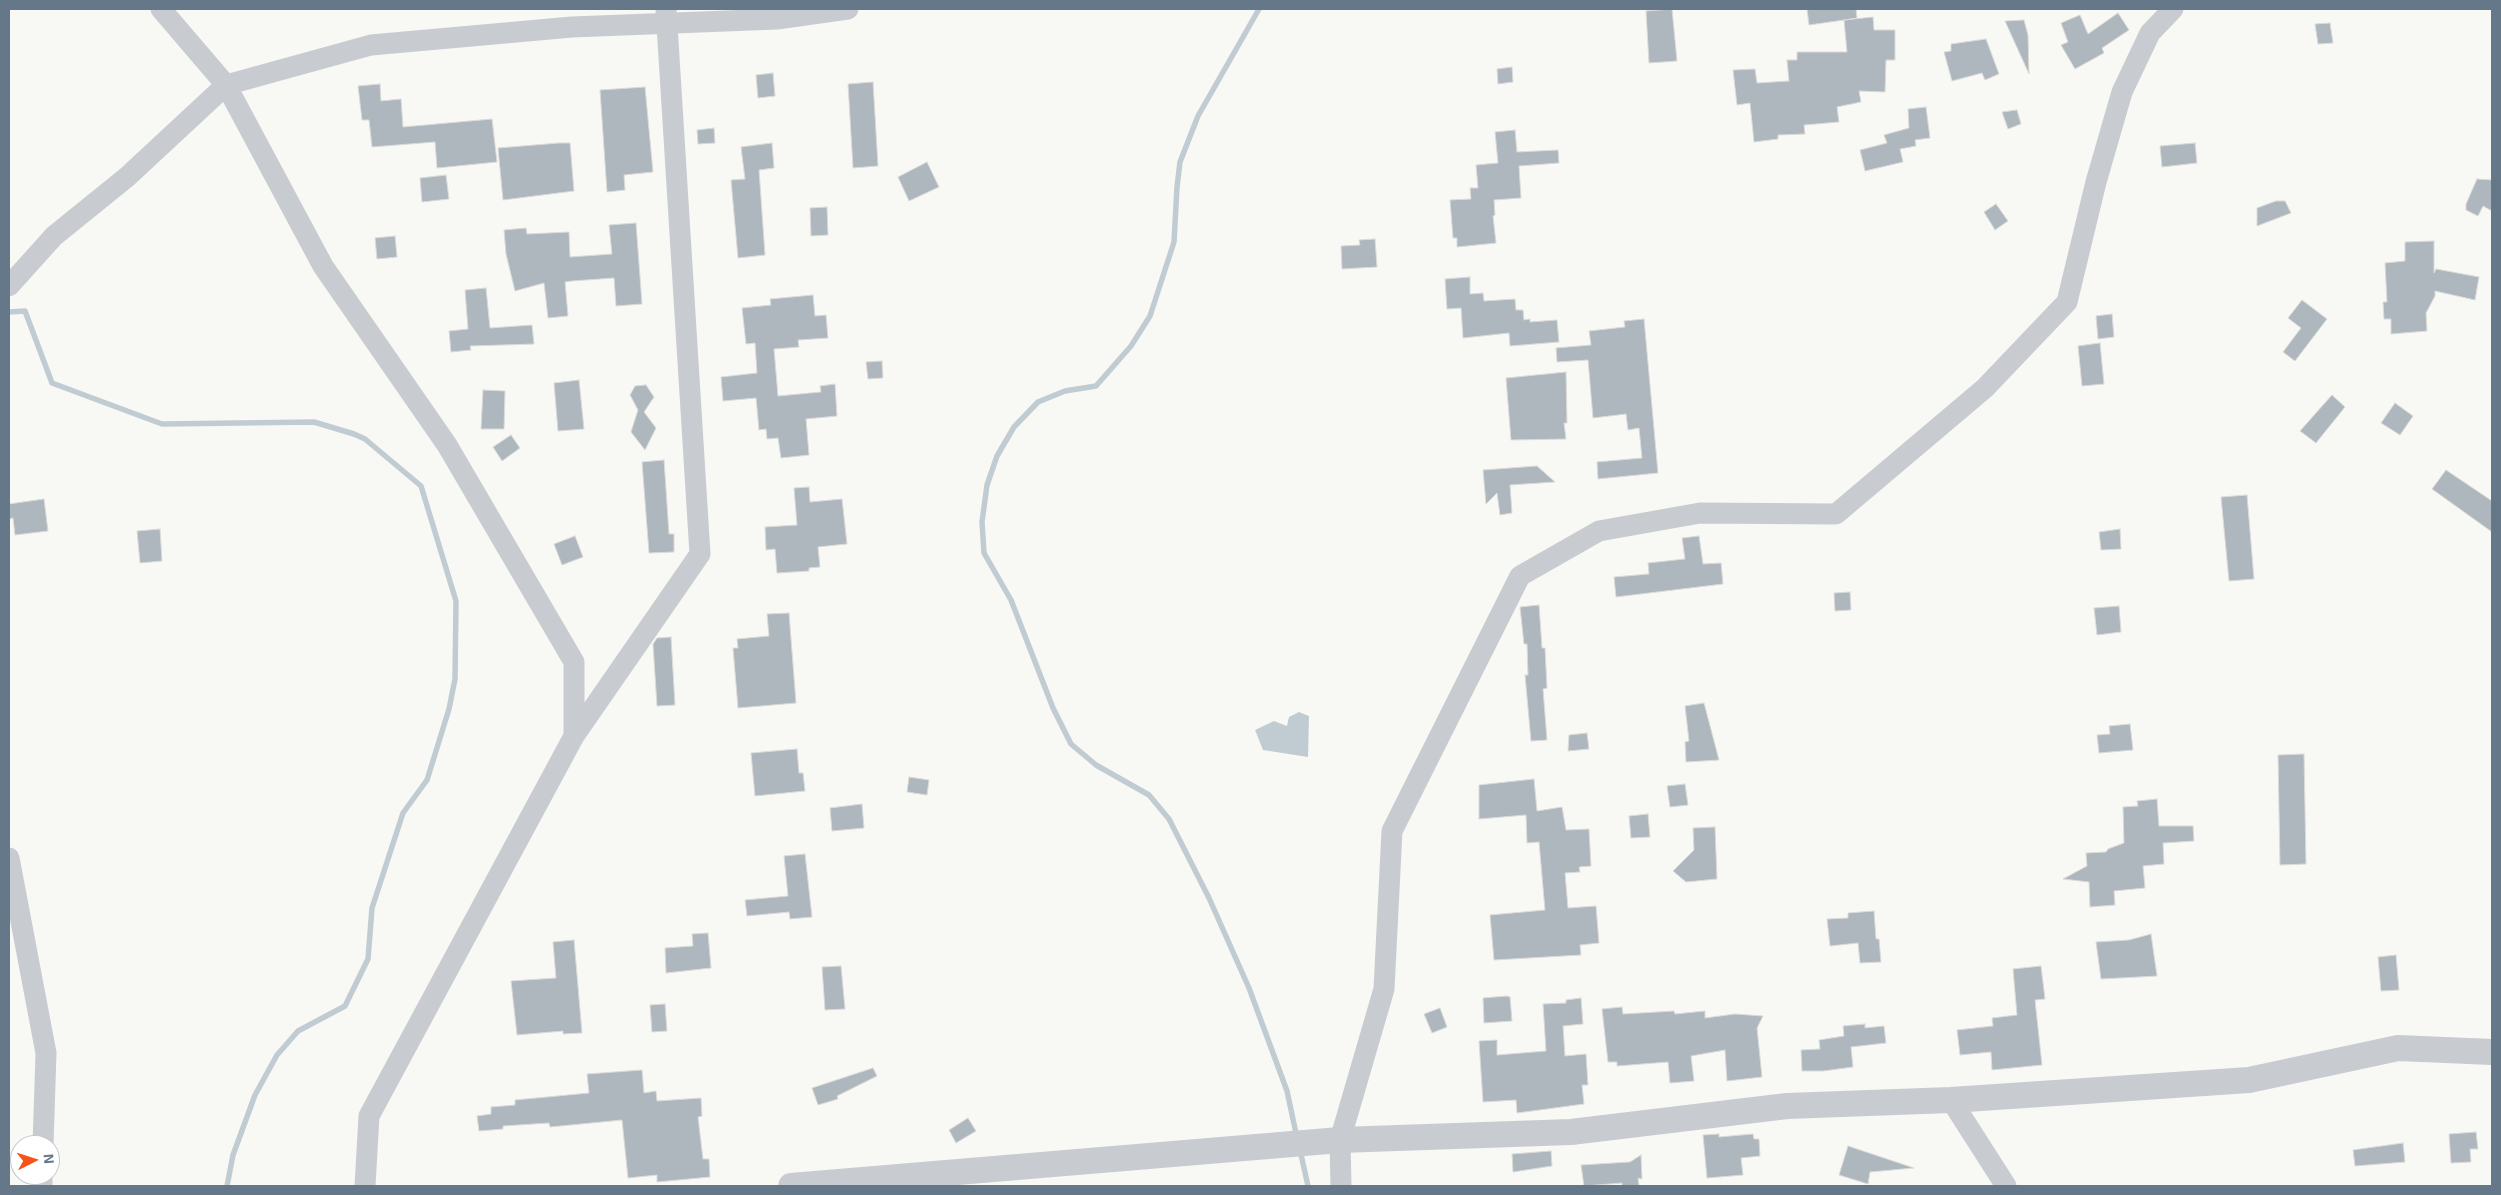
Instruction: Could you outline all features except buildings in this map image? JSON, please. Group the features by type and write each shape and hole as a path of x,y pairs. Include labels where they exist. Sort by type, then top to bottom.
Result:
{"street":[{"path":"161,9 226,85 323,266 447,445 574,662 574,736"},
{"path":"9,286 54,236 127,176 226,85 371,44 572,27 667,16 777,19 848,9"},
{"path":"1341,1186 1340,1140 1384,989 1392,831 1520,576 1599,531 1700,513 1836,514 1985,388 2067,302 2096,182 2122,92 2150,33 2173,9"},
{"path":"365,1186 368,1116 574,736 700,554 667,16"},
{"path":"9,858 46,1053 43,1135"},
{"path":"791,1186 906,1182 1340,1140 1570,1132 1787,1106 1951,1100 2250,1080 2398,1048 2492,1052"},
{"path":"1951,1100 2006,1186"}],"shaded area":[{"path":"1299,712 1309,716 1308,757 1263,750 1255,730 1274,721 1287,726 1289,717"}],"waterway":[{"path":"1259,9 1198,116 1180,162 1174,242 1150,316 1131,346 1096,386 1065,391 1038,402 1014,427 997,456 987,485 982,522 984,553 1011,600 1053,708 1071,744 1096,765 1149,795 1169,819 1209,898 1249,988 1287,1091 1297,1138"},
{"path":"9,312 25,311 52,383 162,424 314,422 365,439 421,486 456,601 455,679 449,709 427,780 403,813 372,908 368,959 345,1006 298,1031 277,1055 255,1095 233,1155 227,1186"},
{"path":"1300,1150 1308,1186"}]}
